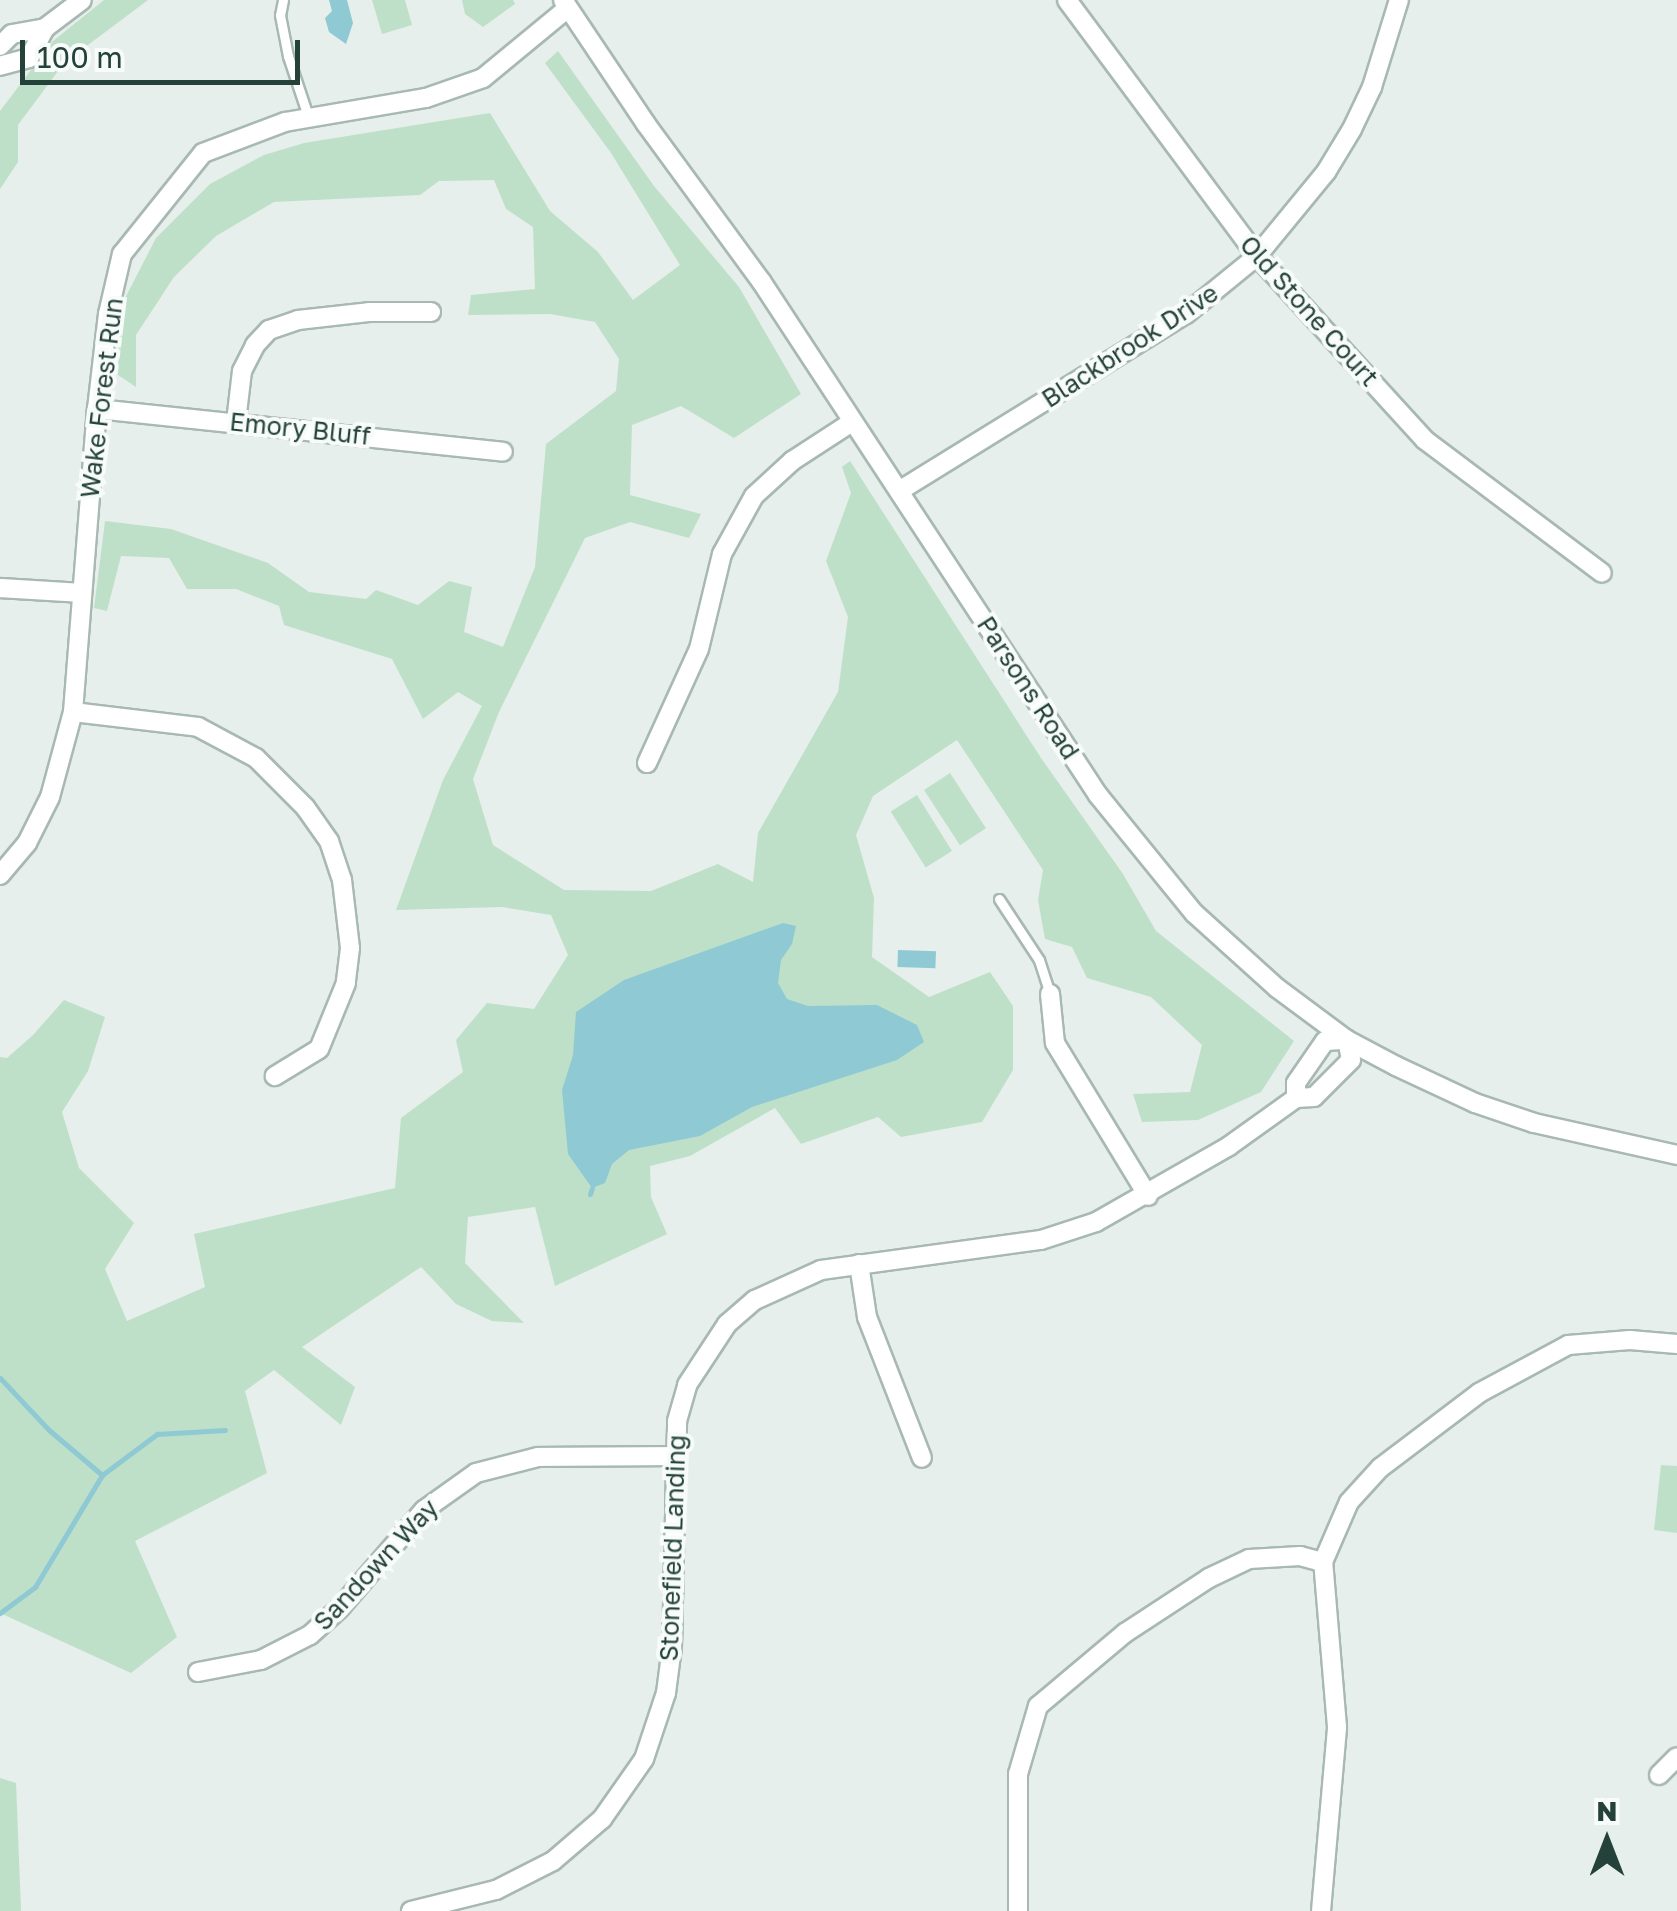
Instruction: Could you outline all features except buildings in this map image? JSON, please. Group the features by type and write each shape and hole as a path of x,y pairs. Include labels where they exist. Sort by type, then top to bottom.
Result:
{"street":[{"path":"0,66 29,58 45,28 82,0"},
{"name":"Old Stone Court","path":"1067,0 1257,256 1425,440 1602,573"},
{"name":"Blackbrook Drive","path":"899,491 1186,314 1257,256 1308,197 1352,129 1372,86 1399,0"},
{"name":"Wake Forest Run","path":"0,875 27,843 50,797 73,712 97,408 108,314 122,254 204,153 308,116 426,98 483,78 565,4"},
{"name":"Parsons Road","path":"565,4 646,124 761,281 1098,795 1148,862 1243,960 1348,1040 1504,1113 1608,1143 1677,1155"},
{"path":"0,46 12,34 45,28"},
{"path":"236,422 242,372 255,346 270,330 298,320 369,312 431,312"},
{"name":"Emory Bluff","path":"97,408 504,452"},
{"path":"647,762 699,649 722,554 754,496 792,460 852,422"},
{"path":"0,588 82,592"},
{"path":"73,712 198,727 256,758 305,807 329,842 342,880 348,931 346,983 319,1049 275,1076"},
{"path":"1050,994 1056,1043 1148,1196"},
{"path":"1296,1098 1296,1083 1324,1041 1348,1040"},
{"name":"Stonefield Landing","path":"412,1911 496,1890 553,1862 602,1820 644,1759 666,1693 672,1647 673,1456 687,1385 727,1324 754,1300 786,1282 859,1264 1042,1240 1096,1222 1148,1196 1296,1098 1314,1097 1350,1060 1348,1040"},
{"path":"859,1264 867,1316 922,1458"},
{"path":"1321,1911 1337,1727 1323,1562 1349,1502 1370,1479 1479,1393 1568,1345 1630,1340 1677,1344"},
{"name":"Sandown Way","path":"198,1672 261,1660 310,1635 340,1608 424,1510 476,1474 538,1457 673,1456"},
{"path":"1018,1911 1018,1774 1038,1706 1082,1665 1209,1578 1249,1559 1300,1556 1323,1562"},
{"path":"1659,1775 1677,1757"}],"lane":[{"path":"283,0 280,15 288,56 308,116"},
{"path":"1000,899 1039,960 1050,994"}],"green space":[{"path":"104,0 148,0 64,63 18,125 18,162 0,189 0,111 53,41"},
{"path":"372,0 405,0 412,25 382,34"},
{"path":"462,0 513,0 515,4 483,27 465,14"},
{"path":"558,51 654,186 739,287 801,394 734,438 681,406 632,425 630,495 701,514 689,538 630,522 585,538 499,712 473,779 493,845 564,890 651,891 718,864 753,882 758,833 838,692 848,617 826,561 851,493 842,467 850,461 1041,758 1123,874 1156,931 1294,1041 1261,1092 1198,1120 1142,1122 1133,1094 1190,1092 1202,1045 1151,997 1087,978 1072,947 1045,939 1038,900 1043,870 957,740 873,796 856,835 874,898 872,957 929,997 990,972 1013,1006 1013,1070 982,1122 901,1137 878,1117 801,1144 775,1108 690,1156 650,1166 651,1197 667,1234 555,1286 535,1207 468,1217 465,1263 524,1323 492,1321 456,1304 421,1267 302,1347 355,1387 341,1425 274,1370 245,1391 267,1473 135,1541 177,1637 131,1673 0,1613 0,1057 7,1058 33,1035 64,1000 105,1017 88,1071 62,1112 79,1168 134,1223 105,1269 127,1321 205,1287 194,1234 395,1188 401,1118 463,1072 456,1040 487,1003 534,1009 568,955 551,915 502,907 396,910 443,780 482,706 458,692 423,719 392,659 284,625 279,606 236,589 187,589 169,558 121,556 107,611 94,608 105,521 171,529 268,563 309,592 366,599 376,590 418,605 449,581 472,587 464,632 503,647 535,567 546,444 616,391 619,359 595,322 550,314 468,315 471,295 535,289 533,227 506,209 494,180 439,181 420,195 274,202 216,236 174,277 136,335 136,387 118,375 120,308 156,238 210,184 264,155 304,143 490,113 550,211 598,252 633,300 680,265 611,153 545,63"},
{"path":"950,773 986,828 960,845 924,790"},
{"path":"917,795 952,851 926,867 891,811"},
{"path":"1661,1465 1677,1466 1677,1533 1654,1530"},
{"path":"0,1778 16,1783 21,1911 0,1911"}],"water":[{"path":"329,0 347,0 353,23 346,44 329,32 325,18 332,11"},
{"path":"783,923 796,926 792,944 781,960 778,983 787,999 808,1006 877,1005 917,1025 924,1042 897,1060 752,1107 700,1136 629,1150 612,1164 605,1183 592,1188 568,1154 562,1090 573,1055 576,1012 624,980"},
{"path":"898,950 936,951 935,968 897,967"}],"waterway":[{"path":"590,1194 592,1188"},
{"path":"0,1378 49,1430 102,1475"},
{"path":"0,1613 35,1587 102,1475 157,1434 225,1430"}]}
